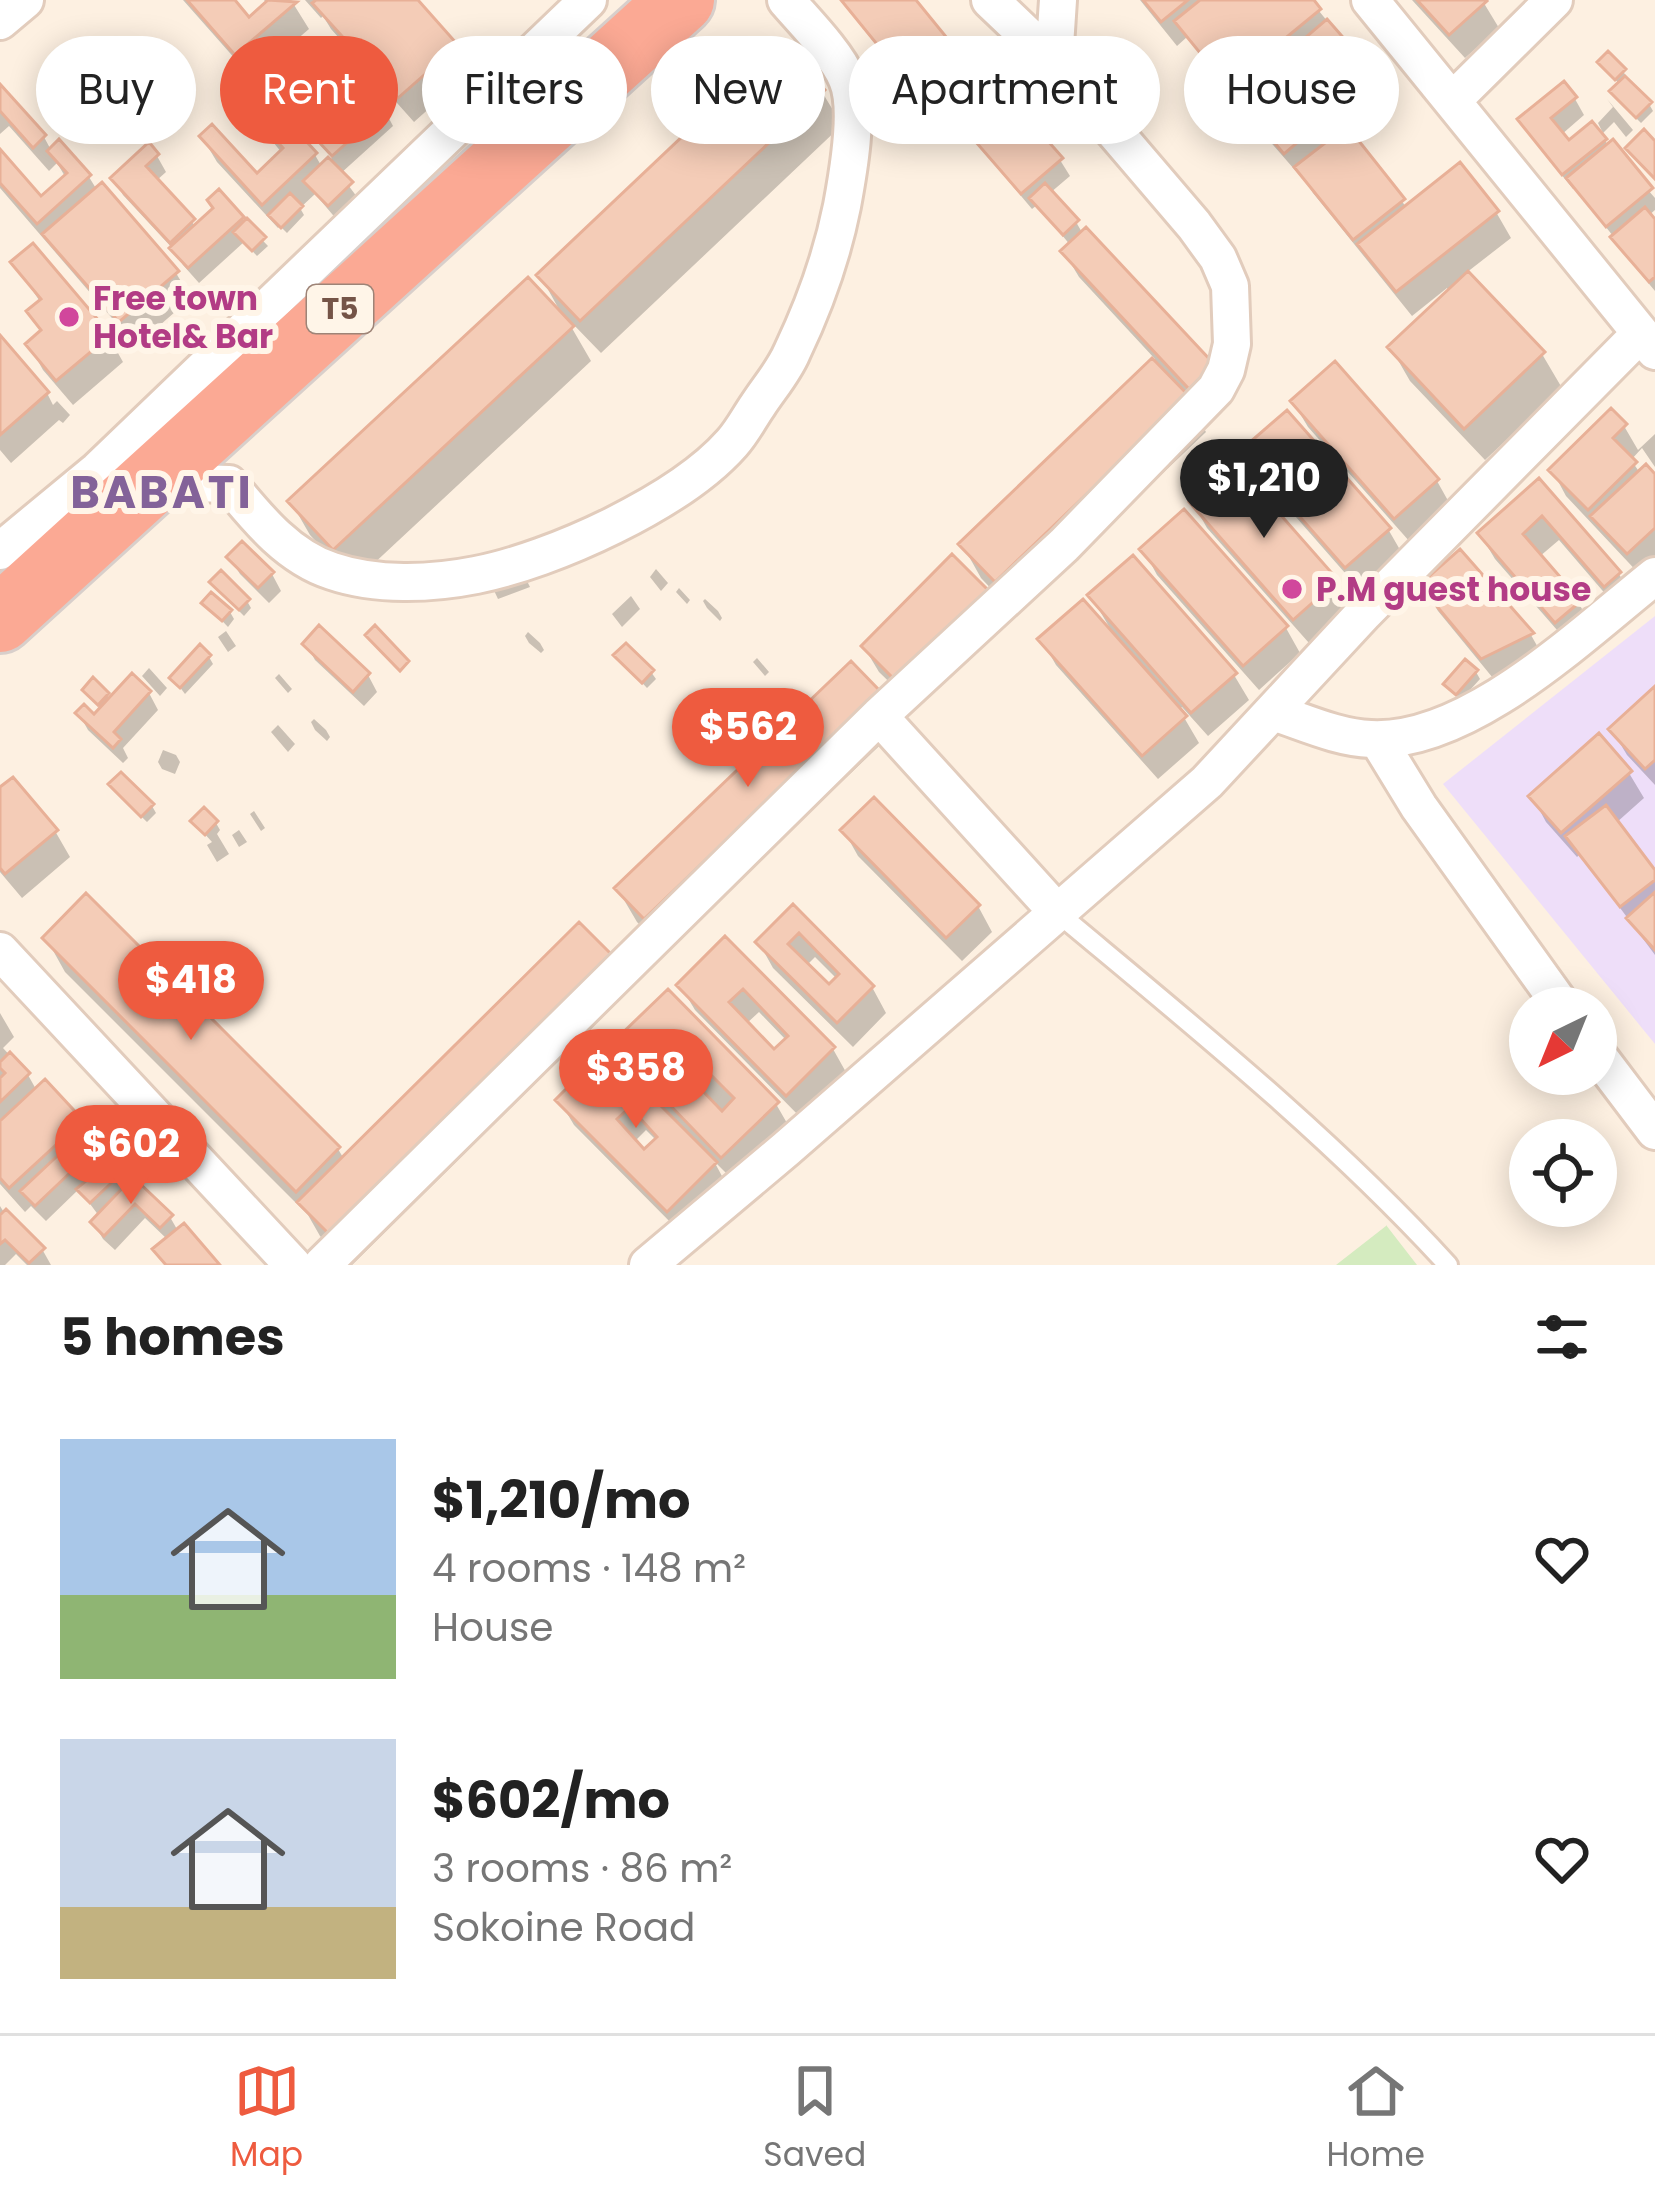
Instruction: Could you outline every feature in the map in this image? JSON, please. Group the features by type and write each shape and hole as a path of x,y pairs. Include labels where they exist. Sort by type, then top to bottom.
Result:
{"highway":[{"name":"T5","path":"0,619 86,540 124,476 616,16 681,0"}],"street":[{"path":"0,550 124,476 229,484 289,548 308,560 356,577 412,582 476,575 539,556 627,519 688,483 733,442 791,356 834,247 848,172 852,124 848,81 786,0"},
{"path":"990,0 1028,36"},
{"path":"1056,36 1058,0"},
{"path":"648,1265 1208,782 1364,614 1648,343 1370,0"},
{"path":"1452,101 1554,0"},
{"path":"322,1265 879,716 1064,545 1216,389 1231,356 1230,286 1218,258 1194,225 1125,144"},
{"path":"1273,712 1378,740 1447,724 1482,707 1554,657 1655,576"},
{"path":"879,716 1058,913"},
{"path":"1378,740 1419,807 1548,987"},
{"path":"0,951 293,1265"},
{"path":"1617,1081 1655,1131"}],"lane":[{"path":"1058,913 1290,1112 1448,1265"}],"shaded area":[{"path":"1655,616 1655,1044 1617,997 1617,987 1609,987 1443,784"}],"green space":[{"path":"1386,1226 1417,1265 1336,1265"}],"building":[{"path":"187,0 235,0 249,17 268,0 297,2 257,36 220,38"},
{"path":"418,0 450,36 422,36 422,77 398,98 398,36 342,36 312,3"},
{"path":"841,0 916,0 945,36 870,36"},
{"path":"1143,0 1188,0 1161,22"},
{"path":"1200,0 1314,0 1321,9 1288,36 1186,36 1174,21"},
{"path":"1417,0 1486,0 1487,1 1449,35"},
{"path":"1327,19 1342,36 1307,36"},
{"path":"1608,51 1626,69 1615,80 1597,62"},
{"path":"1625,76 1652,102 1636,118 1609,91"},
{"path":"1564,81 1577,97 1551,118 1569,140 1592,121 1607,139 1562,175 1517,119"},
{"path":"0,84 36,124 33,148 0,111"},
{"path":"212,124 220,133 220,144 230,144 257,173 283,148 279,144 309,144 317,153 262,205 199,136"},
{"path":"1644,129 1655,141 1655,179 1625,148"},
{"path":"1613,139 1653,188 1606,227 1566,178"},
{"path":"54,144 63,144 91,175 37,224 0,183 0,149 41,196 67,173 47,151"},
{"path":"151,144 159,154 146,166 195,219 170,243 110,178"},
{"path":"321,144 346,144 332,156"},
{"path":"674,144 768,144 580,321 536,275"},
{"path":"978,144 1051,144 1063,158 1021,194"},
{"path":"1276,144 1296,144 1284,154"},
{"path":"1324,144 1361,144 1405,199 1353,240 1294,167"},
{"path":"328,157 353,182 328,206 303,181"},
{"path":"1460,162 1499,211 1396,292 1357,244"},
{"path":"102,182 179,271 119,322 42,234"},
{"path":"1045,183 1079,220 1063,235 1029,198"},
{"path":"219,189 244,217 188,268 169,248 213,208 207,200"},
{"path":"290,193 303,206 281,228 268,215"},
{"path":"1645,207 1655,219 1655,277 1649,282 1610,237"},
{"path":"247,218 266,237 252,251 233,232"},
{"path":"1086,227 1214,364 1189,389 1060,251"},
{"path":"33,243 111,335 56,381 25,344 41,330 26,311 41,299 10,262"},
{"path":"1468,271 1545,352 1464,429 1387,347"},
{"path":"528,277 574,326 333,550 287,501"},
{"path":"0,335 49,392 0,435"},
{"path":"1152,358 1189,396 995,582 958,544"},
{"path":"1335,361 1439,479 1394,519 1290,401"},
{"path":"1611,408 1627,424 1613,438 1637,462 1588,510 1548,470"},
{"path":"1287,410 1391,528 1345,568 1241,450"},
{"path":"1234,462 1338,580 1293,620 1189,502"},
{"path":"1646,464 1655,474 1655,528 1627,554 1590,516"},
{"path":"1539,478 1621,572 1604,587 1542,516 1523,534 1581,601 1555,623 1477,533"},
{"path":"1184,509 1288,626 1243,666 1139,549"},
{"path":"242,541 274,572 258,588 226,557"},
{"path":"1460,549 1534,633 1481,659 1419,585"},
{"path":"952,554 988,590 897,682 861,646"},
{"path":"1133,555 1237,673 1191,713 1087,595"},
{"path":"221,570 250,599 239,610 209,582"},
{"path":"211,592 232,610 222,621 201,603"},
{"path":"1083,599 1187,716 1142,756 1037,639"},
{"path":"319,625 370,673 353,692 302,644"},
{"path":"375,625 409,661 400,671 365,635"},
{"path":"626,643 654,670 642,683 613,655"},
{"path":"200,644 211,655 180,688 169,678"},
{"path":"1465,659 1478,670 1456,695 1443,684"},
{"path":"851,661 881,692 644,919 614,888"},
{"path":"132,673 151,691 114,732 121,739 113,748 75,713 84,704 94,714"},
{"path":"93,677 109,693 98,705 82,690"},
{"path":"1655,686 1655,760 1645,769 1608,729"},
{"path":"1599,733 1632,771 1561,833 1528,796"},
{"path":"121,772 154,804 141,817 108,784"},
{"path":"13,777 58,830 5,874 0,868 0,787"},
{"path":"874,797 980,905 946,938 840,830"},
{"path":"1606,805 1655,870 1655,880 1620,907 1565,836"},
{"path":"204,807 218,821 205,835 190,821"},
{"path":"1655,892 1655,950 1626,918"},
{"path":"86,893 340,1147 296,1192 42,938"},
{"path":"793,904 874,986 837,1023 755,942","holes":["799,933 839,974 829,984 788,944"]},
{"path":"579,922 612,955 330,1235 297,1202"},
{"path":"725,936 835,1047 786,1096 676,985","holes":["743,989 788,1036 774,1049 729,1002"]},
{"path":"668,989 779,1102 721,1158 611,1044","holes":["710,1074 734,1098 722,1111 698,1086"]},
{"path":"605,1050 717,1162 667,1212 555,1100","holes":["630,1107 657,1137 644,1149 617,1119"]},
{"path":"10,1052 30,1073 0,1102 0,1078 5,1073 0,1062"},
{"path":"45,1079 83,1120 9,1188 0,1178 0,1121"},
{"path":"86,1129 125,1170 90,1203 76,1189 86,1181 74,1169 35,1206 20,1191"},
{"path":"133,1177 173,1215 160,1228 135,1204 104,1236 90,1222"},
{"path":"6,1209 45,1248 29,1263 5,1240 0,1244 0,1215"},
{"path":"184,1223 220,1265 166,1265 152,1249"}],"place":[{"name":"Free town Hotel& Bar","path":"69,317"},
{"name":"P.M guest house","path":"1292,589"}],"district":[{"name":"BABATI","path":"162,492"}]}
